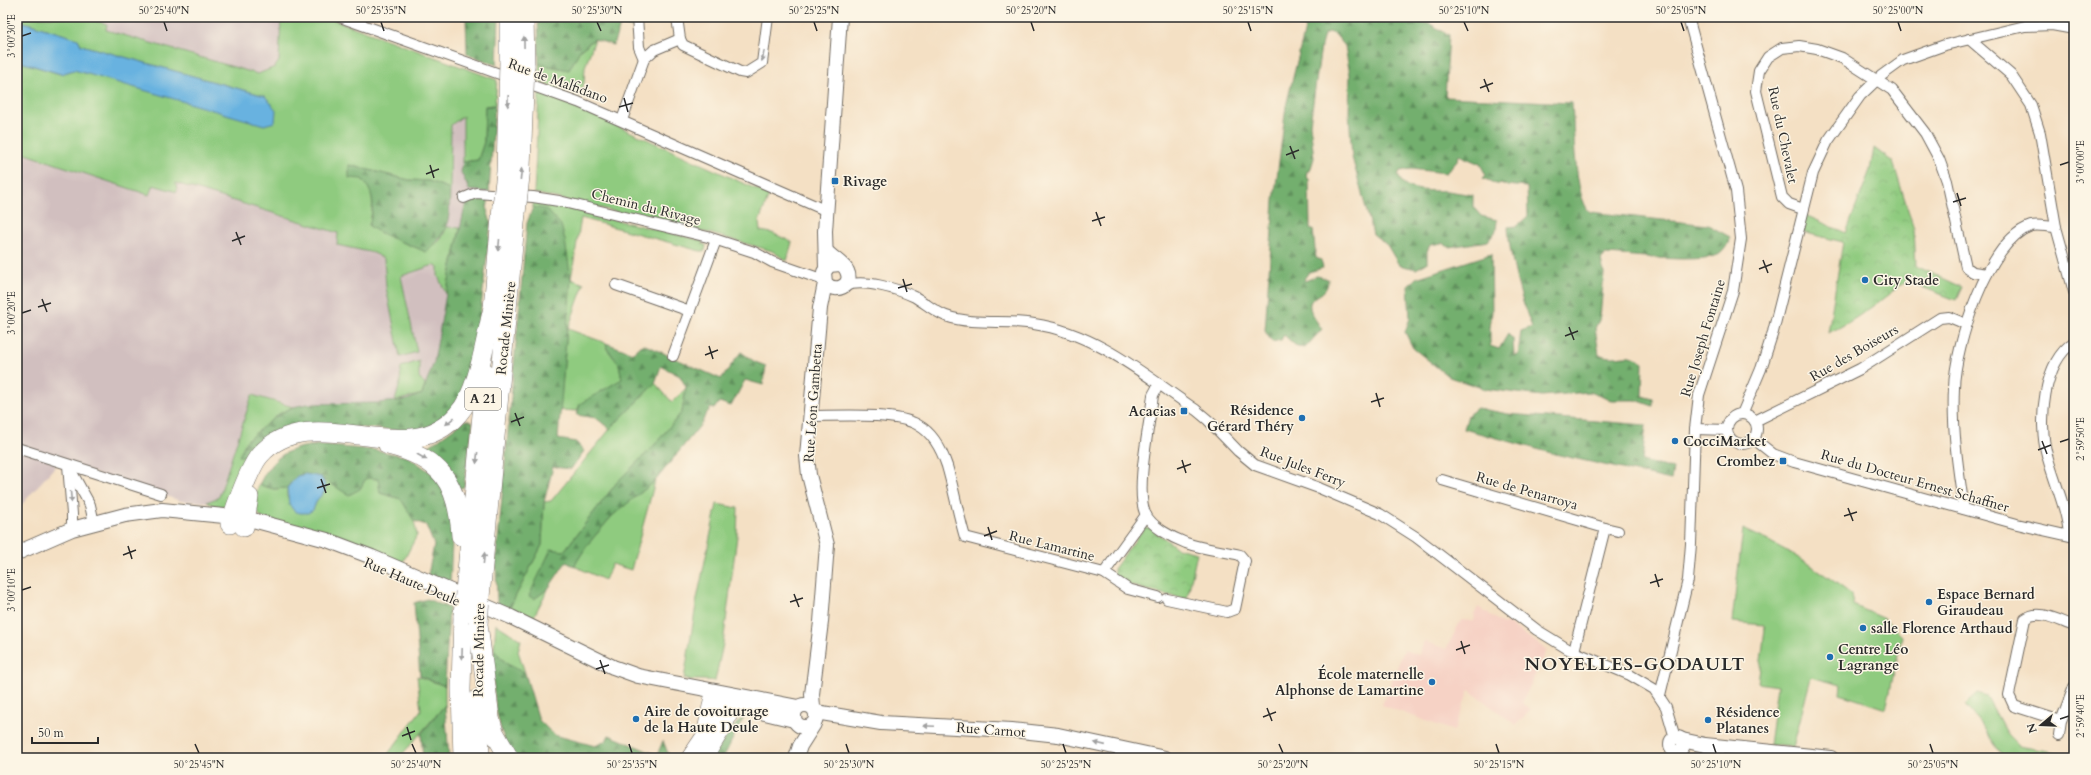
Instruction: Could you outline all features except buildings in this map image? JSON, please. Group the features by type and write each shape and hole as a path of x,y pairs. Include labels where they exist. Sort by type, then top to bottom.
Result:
{"highway":[{"name":"Rocade Minière","path":"509,17 517,64"},
{"name":"Rocade Minière","path":"472,594 509,210 506,172 517,64 524,17"},
{"name":"Rocade Minière","path":"480,758 471,620 474,483 493,308 509,210"},
{"path":"238,521 250,471 260,455 271,445 288,436 308,432 324,432 410,439 430,434 450,422 463,407 472,390 493,308"},
{"path":"238,521 259,470 273,454 288,445 309,439 324,439 388,445 409,451 432,463 447,480 454,495 460,517 472,594"},
{"name":"Rocade Minière","path":"464,758 461,689 471,620"},
{"path":"471,620 490,718 494,732 508,758"},
{"path":"700,758 722,727 733,700"},
{"path":"691,758 706,736 713,701"}],"main road":[{"name":"Rue Léon Gambetta","path":"795,758 806,712 821,622 827,544 807,462 820,302 832,277 826,251 827,211 840,17"},
{"path":"17,553 72,530 125,515 162,510 238,521"},
{"name":"Rue Haute Deule","path":"238,521 320,538 372,557 511,617 613,667 638,676 733,700 806,712"},
{"name":"Rue Haute Deule","path":"238,521 302,539 393,572 635,683 671,693 713,701 766,701 806,712"},
{"name":"Rue Carnot","path":"806,712 880,724 1012,730 1058,735 1166,758"},
{"path":"1675,748 1706,745 1831,758"}],"street":[{"name":"Rue de Malfidano","path":"340,17 578,102 827,211"},
{"path":"637,17 639,47 644,59"},
{"path":"677,17 680,40 688,48 740,72 746,73 762,63 768,17"},
{"name":"Rue Joseph Fontaine","path":"1660,695 1688,580 1691,544 1695,429 1699,395 1733,291 1741,239 1736,191 1688,17"},
{"name":"Rue du Chevalet","path":"1742,414 1761,369 1773,332 1813,173 1828,141 1860,96 1877,79 1904,60 1969,39 2025,26 2052,25 2074,30"},
{"path":"1969,39 2011,76 2031,105 2040,133 2056,227 2074,292"},
{"path":"622,120 644,59 654,50 680,40"},
{"name":"Rue du Chevalet","path":"1803,209 1788,204 1782,197 1756,90 1759,71 1768,57 1782,48 1799,46 1817,49 1842,58 1877,79"},
{"path":"1877,79 1892,90 1925,133 1939,159 1947,180 1966,267 1972,272 1987,274"},
{"name":"Chemin du Rivage","path":"464,198 476,193 546,199 626,216 716,240 754,252 772,262 832,277"},
{"path":"1964,509 1954,438 1954,386 1970,311 1987,274 2012,239 2023,230 2033,226 2056,227"},
{"path":"673,356 716,240"},
{"name":"Rue Jules Ferry","path":"832,277 891,288 914,297 944,315 958,319 992,323 1033,324 1065,332 1106,349 1159,384 1208,420 1238,451 1255,465 1319,488 1380,514 1416,537 1537,630 1574,651 1637,679 1654,689 1660,695 1666,706 1675,748"},
{"path":"616,285 690,311"},
{"name":"Rue des Boiseurs","path":"1755,421 1860,368 1940,318 1949,317 1966,324"},
{"path":"2072,536 2047,455 2044,414 2045,397 2055,364 2063,350 2074,342"},
{"path":"1146,514 1104,573 1128,589 1227,612 1235,609 1245,561 1240,555 1187,544 1174,538 1156,526 1146,514 1142,502 1143,468 1153,395 1159,384"},
{"path":"1742,414 1749,416 1755,421 1757,430 1754,439 1747,444 1738,444 1731,439 1728,430 1730,421 1733,418 1742,414"},
{"name":"Rue Lamartine","path":"810,416 902,418 918,424 929,433 940,449 947,465 965,537 1104,573"},
{"path":"1695,429 1728,430"},
{"name":"Rue du Docteur Ernest Schaffner","path":"1754,439 1773,454 1794,462 1964,509 2072,536"},
{"path":"17,448 161,494"},
{"path":"68,465 90,505 94,523"},
{"path":"68,465 72,530"},
{"name":"Rue de Penarroya","path":"1442,480 1618,531"},
{"path":"1574,651 1605,528"},
{"path":"2061,721 2014,706 2009,695 2025,619 2031,615 2040,614 2074,626"},
{"path":"2059,735 2061,721 2074,687"}],"shaded area":[{"path":"17,17 326,17 497,80 489,196 452,406 327,416 253,395 219,498 207,502 181,501 59,462 17,510"},
{"path":"1478,607 1505,625 1507,622 1547,650 1522,703 1531,709 1516,725 1469,690 1454,731 1382,705 1404,650 1419,655 1424,641 1446,649 1461,620 1474,621 1475,613"}],"green space":[{"path":"17,17 82,17 107,24 106,30 258,74 275,67 279,61 281,17 326,17 497,80 495,105 485,106 484,142 478,160 463,162 463,116 451,125 450,189 429,181 409,180 349,165 363,180 370,192 372,206 369,226 376,230 426,252 441,239 447,227 460,228 446,294 438,276 438,267 434,265 401,276 417,352 400,357 386,287 384,259 374,253 337,245 338,233 176,183 177,192 153,185 149,195 17,151 17,61 60,74 74,70 265,96 81,45 78,39 17,20"},
{"path":"466,17 499,17 497,65 467,54"},
{"path":"538,17 623,17 613,45 594,39 580,50 569,70 539,64"},
{"path":"623,17 633,17 633,28 620,24"},
{"path":"1308,17 1406,17 1410,20 1430,24 1449,35 1445,97 1572,103 1574,144 1578,178 1585,204 1590,212 1708,225 1730,237 1722,252 1718,255 1707,258 1679,259 1605,254 1601,260 1604,273 1600,318 1595,328 1599,354 1608,357 1631,356 1643,362 1642,396 1653,399 1653,406 1636,400 1611,400 1589,392 1542,396 1485,389 1449,377 1413,348 1405,332 1410,318 1408,286 1416,278 1491,254 1492,312 1490,346 1499,349 1508,334 1513,339 1514,356 1518,355 1521,331 1532,327 1516,278 1508,227 1517,226 1528,216 1527,187 1496,184 1483,178 1486,175 1480,164 1459,155 1458,159 1446,173 1411,169 1400,171 1398,175 1401,181 1413,188 1427,191 1448,191 1473,195 1473,207 1481,216 1497,220 1496,231 1488,241 1449,247 1442,243 1430,245 1427,251 1427,263 1416,269 1399,265 1387,245 1373,234 1352,157 1349,112 1350,75 1345,46 1335,34 1329,32 1324,34 1321,46 1310,124 1314,158 1310,171 1307,171 1306,177 1309,179 1310,228 1313,230 1316,258 1321,260 1323,268 1309,272 1304,279 1305,281 1317,276 1328,279 1327,287 1323,292 1314,298 1311,302 1310,308 1313,316 1322,329 1305,348 1297,347 1284,335 1281,340 1272,342 1265,331 1274,201 1286,106"},
{"path":"595,39 585,67 584,83 580,96 539,82 539,64 569,70 580,50"},
{"path":"539,93 576,107 769,195 759,222 760,231 772,233 792,242 787,261 772,251 709,233 534,193"},
{"path":"495,105 489,192 469,190 461,172 463,162 478,160 484,142 485,106"},
{"path":"1874,148 1893,162 1914,229 1916,266 1962,287 1956,300 1906,281 1859,316 1828,333 1843,242 1802,232 1805,215 1846,233 1870,170"},
{"path":"349,165 409,180 429,181 450,189 449,217 447,224 440,237 426,252 390,237 369,226 373,207 372,196 367,185 362,179 349,178"},
{"path":"489,196 487,210 491,223 475,358 456,409 423,432 351,427 252,456 239,456 246,441 279,414 293,407 307,404 378,403 407,400 422,394 434,362 446,294 466,202 470,198"},
{"path":"533,200 703,241 702,244 706,245 705,251 700,251 581,218 571,279 533,207"},
{"path":"533,207 546,209 561,225 565,240 571,279 558,439 576,442 584,451 571,469 553,467 544,502 542,545 509,609 497,605 496,562 527,223"},
{"path":"571,279 584,284 568,329 606,343 607,349 619,364 622,379 580,404 577,411 560,410"},
{"path":"606,343 633,353 643,344 721,379 741,352 755,362 766,366 763,385 745,380 731,406 719,402 714,409 711,408 705,415 702,423 655,481 612,516 588,544 574,566 566,562 548,589 534,599 529,596 551,549 564,551 618,481 652,448 682,412 686,387 680,376 661,366 655,383 610,429 596,418 577,415 580,404 622,379 619,364 607,349"},
{"path":"419,361 419,377 425,385 422,394 395,401 400,383 401,367"},
{"path":"655,383 672,402 687,387 682,412 652,448 618,481 564,551 551,550 534,599 548,589 532,620 509,609 542,545 544,502 551,501 610,429"},
{"path":"252,395 293,407 279,414 246,441 252,456 230,504 224,506 213,505 207,502 219,497"},
{"path":"1477,408 1508,414 1646,425 1642,461 1673,469 1671,480 1555,454 1464,429 1468,415"},
{"path":"465,420 473,422 464,487 456,489 428,455 428,447"},
{"path":"317,445 375,450 409,457 441,480 453,521 450,585 428,575 434,545 426,525 414,521 401,499 380,493 378,479 366,478 360,489 349,495 317,477 309,475 301,476 294,480 287,488 274,489 259,485 269,467 281,456 306,446"},
{"path":"321,477 341,490 360,489 366,478 379,479 380,493 401,499 414,521 417,535 402,564 262,518 259,514 255,502 259,485 274,489 287,488 287,497 313,510 317,500 325,491 325,484"},
{"path":"655,481 631,570 612,564 605,580 574,566 588,544 612,516"},
{"path":"717,504 738,508 737,536 723,644 715,681 684,679 697,599"},
{"path":"1144,528 1152,529 1177,548 1197,553 1187,599 1139,588 1116,578 1114,575 1114,569"},
{"name":"Centre Léo Lagrange","path":"1743,529 1785,550 1825,575 1851,594 1853,605 1885,619 1902,636 1886,709 1840,694 1841,685 1811,677 1793,747 1769,745 1777,686 1758,683 1765,630 1764,625 1732,622"},
{"path":"427,599 449,608 445,686 420,676 414,603"},
{"path":"496,624 521,640 518,651 525,673 507,664 494,650"},
{"path":"494,650 507,664 525,673 539,720 554,735 595,746 606,741 609,735 657,755 663,741 670,758 513,758 502,733 498,719 493,678"},
{"path":"417,676 445,686 445,705 399,758 385,758 421,710"},
{"path":"1977,694 1987,697 2007,734 2019,746 2064,754 2063,758 2004,758 1986,731 1965,705"},
{"path":"445,705 449,758 423,758 421,734"},
{"path":"744,717 723,758 710,758 738,722"}],"water":[{"path":"17,20 78,39 81,45 265,96 276,110 275,122 264,125 74,70 61,74 17,61"},
{"path":"305,474 321,477 325,484 325,491 317,500 313,510 308,513 300,513 294,511 289,504 287,488 297,476"}],"place":[{"name":"Rivage","path":"835,181"},
{"name":"City Stade","path":"1865,280"},
{"name":"Acacias","path":"1184,411"},
{"name":"Résidence Gérard Théry","path":"1302,418"},
{"name":"CocciMarket","path":"1675,441"},
{"name":"Crombez","path":"1783,461"},
{"name":"Espace Bernard Giraudeau","path":"1929,602"},
{"name":"salle Florence Arthaud","path":"1863,628"},
{"name":"Centre Léo Lagrange","path":"1830,657"},
{"name":"École maternelle Alphonse de Lamartine","path":"1432,682"},
{"name":"Aire de covoiturage de la Haute Deule","path":"636,719"},
{"name":"Résidence Platanes","path":"1708,720"}],"district":[{"name":"NOYELLES-GODAULT","path":"1635,664"}]}
